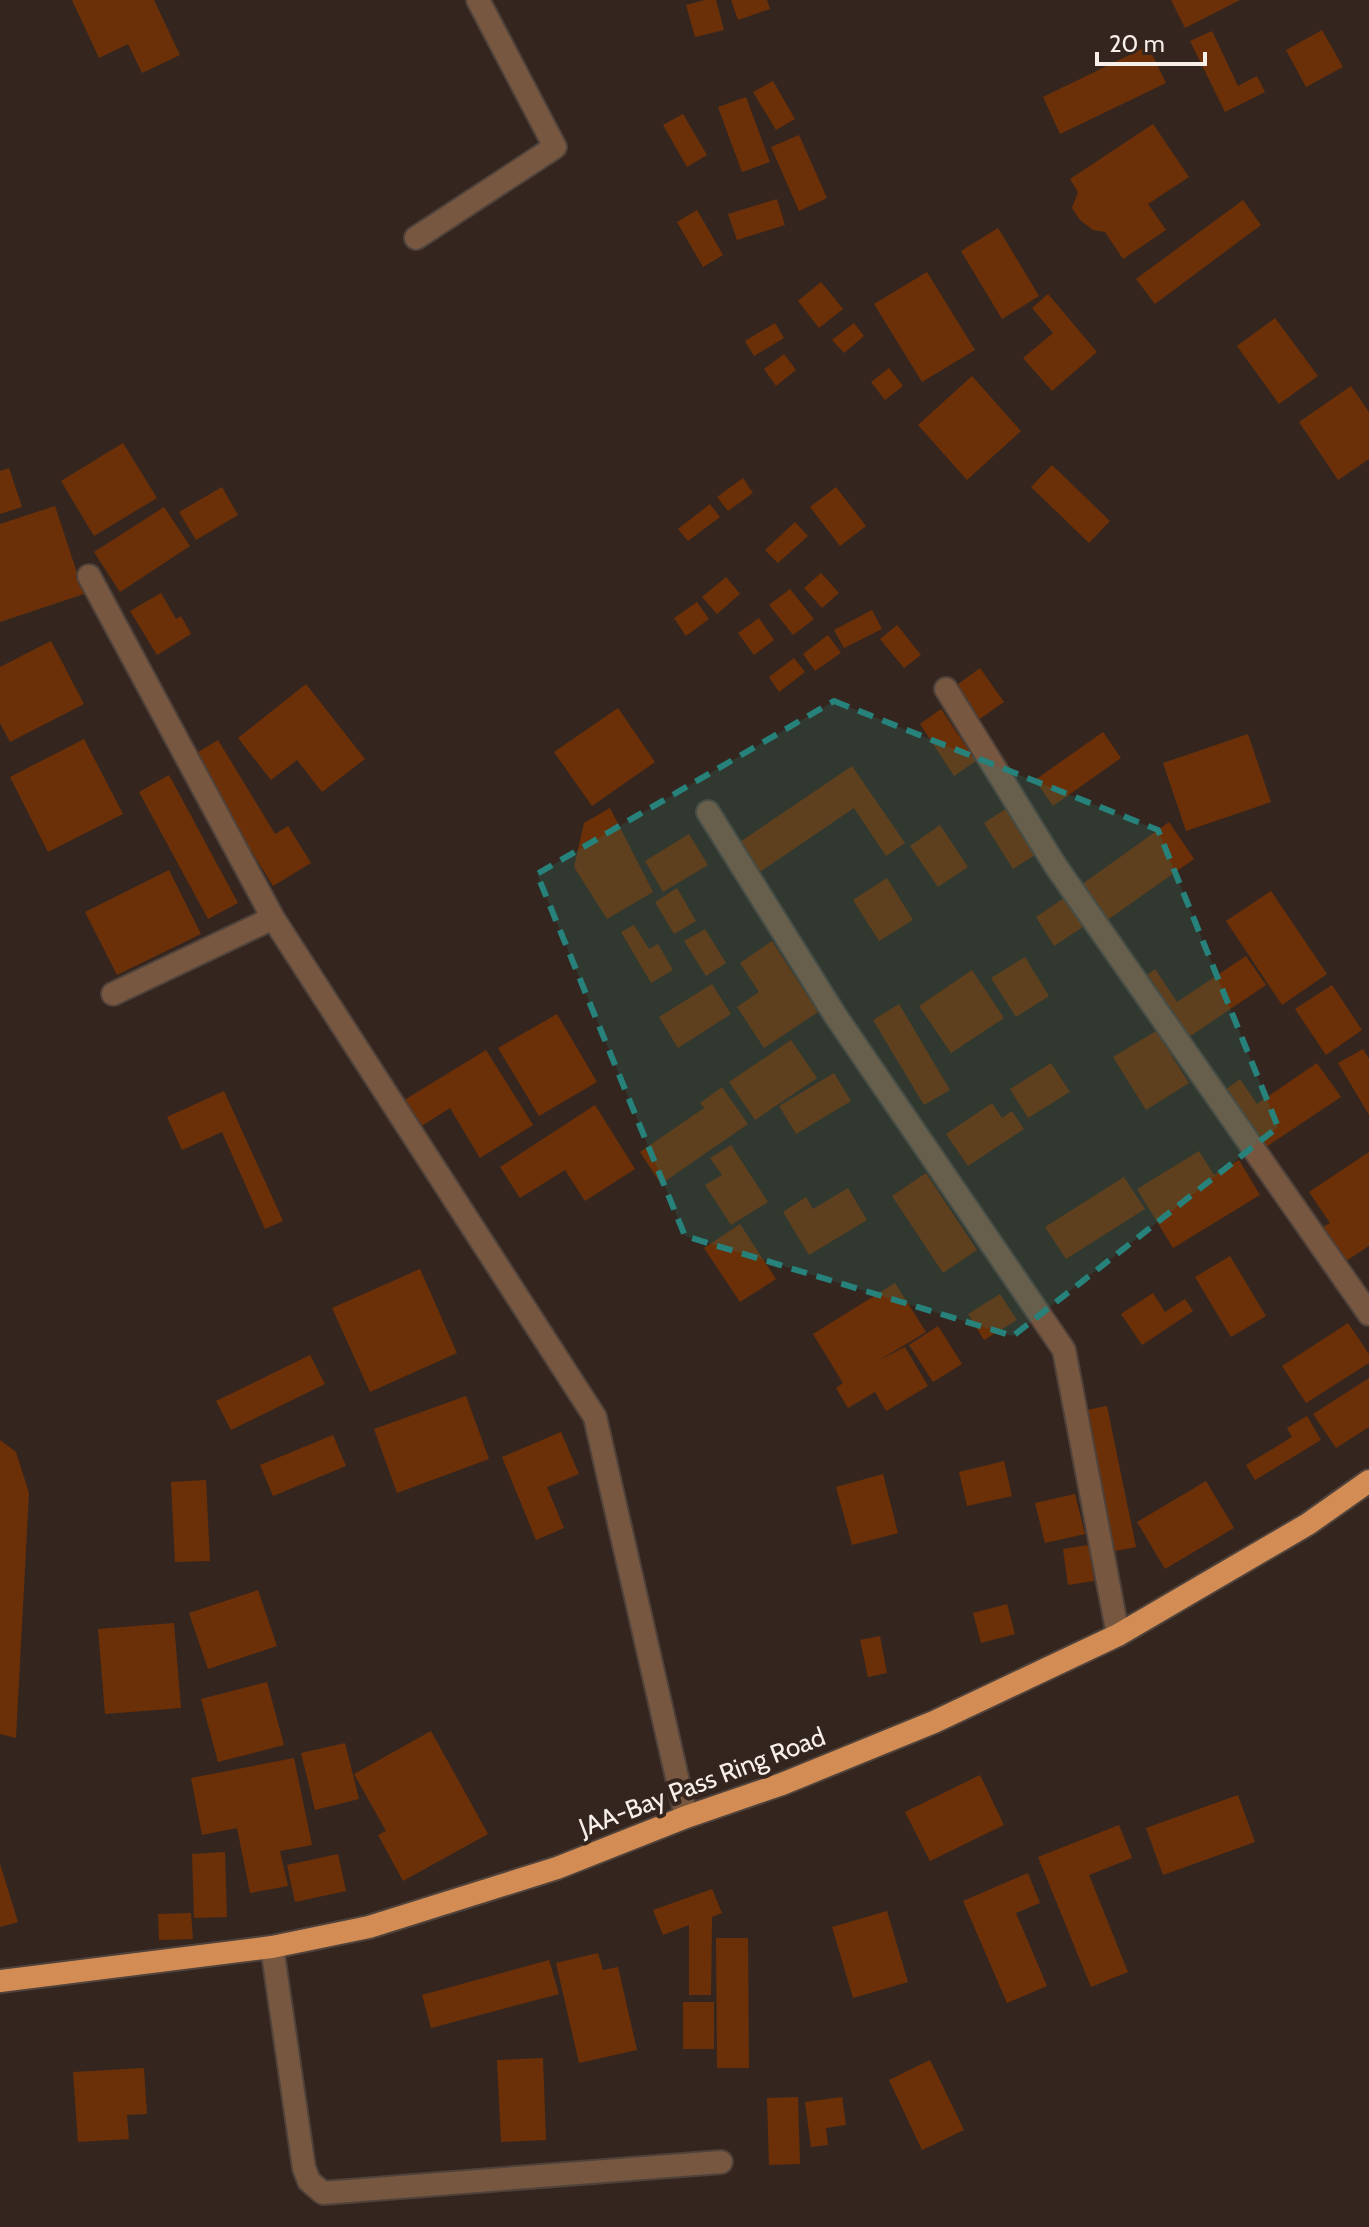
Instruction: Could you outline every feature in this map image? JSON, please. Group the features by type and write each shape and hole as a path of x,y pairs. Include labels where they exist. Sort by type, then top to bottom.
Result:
{"highway":[{"name":"JAA-Bay Pass Ring Road","path":"0,1981 272,1947 369,1927 557,1868 686,1817 782,1784 934,1722 1118,1635 1308,1524 1369,1481"}],"street":[{"path":"416,238 555,147 478,0"},
{"path":"89,576 273,918 595,1417 686,1817"},
{"path":"946,689 1055,865 1369,1314"},
{"path":"708,812 835,1015 1064,1350 1118,1635"},
{"path":"113,994 273,918"},
{"path":"272,1947 304,2168 309,2181 323,2193 721,2162"}],"highlighted area":[{"path":"834,701 1158,830 1278,1127 1013,1336 685,1236 537,874"}],"building":[{"path":"72,0 154,0 180,55 142,73 128,44 99,58"},
{"path":"716,0 724,30 695,37 686,5"},
{"path":"731,0 767,0 770,9 738,20"},
{"path":"1171,0 1240,0 1185,28"},
{"path":"1322,30 1343,67 1306,87 1286,50"},
{"path":"1212,31 1238,86 1257,76 1265,92 1225,112 1190,41"},
{"path":"1148,46 1166,83 1060,134 1043,97"},
{"path":"773,81 795,119 776,130 753,92"},
{"path":"746,97 770,162 742,172 718,107"},
{"path":"683,114 707,155 687,167 663,125"},
{"path":"1153,124 1189,177 1148,204 1166,230 1123,259 1105,232 1093,230 1080,220 1072,208 1078,192 1070,179"},
{"path":"799,135 827,198 799,211 771,147"},
{"path":"777,199 785,225 737,240 728,214"},
{"path":"1243,200 1261,225 1155,304 1136,279"},
{"path":"697,210 723,255 703,267 677,222"},
{"path":"998,228 1039,296 1002,319 961,251"},
{"path":"927,272 975,350 922,382 874,304"},
{"path":"821,282 843,309 819,328 798,301"},
{"path":"1048,294 1097,352 1052,391 1023,358 1053,333 1032,308"},
{"path":"1275,318 1318,376 1279,404 1237,346"},
{"path":"775,323 784,338 754,356 745,341"},
{"path":"854,323 864,336 844,353 832,340"},
{"path":"784,354 796,370 776,386 764,369"},
{"path":"889,368 903,386 885,400 871,382"},
{"path":"972,376 1021,431 967,480 918,425"},
{"path":"1351,386 1369,412 1369,459 1338,480 1299,422"},
{"path":"123,443 157,498 94,536 61,481"},
{"path":"1052,465 1110,521 1089,543 1031,487"},
{"path":"9,468 22,507 0,514 0,471"},
{"path":"743,478 753,493 728,511 717,497"},
{"path":"222,487 238,515 196,540 179,512"},
{"path":"836,487 866,526 840,546 810,507"},
{"path":"710,504 720,517 688,541 678,529"},
{"path":"55,506 84,594 0,622 0,524"},
{"path":"164,507 190,546 120,592 94,552"},
{"path":"795,522 808,536 778,563 765,550"},
{"path":"821,573 839,593 822,608 804,588"},
{"path":"726,577 740,594 717,614 702,597"},
{"path":"790,589 814,619 793,635 769,605"},
{"path":"161,593 176,619 181,616 191,634 157,655 130,611"},
{"path":"697,602 709,619 686,636 674,618"},
{"path":"872,610 882,629 844,648 834,630"},
{"path":"759,618 774,640 754,655 738,633"},
{"path":"897,625 921,655 904,668 880,639"},
{"path":"828,635 841,653 815,671 803,654"},
{"path":"51,641 84,704 10,742 0,723 0,667"},
{"path":"794,658 805,672 779,692 769,677"},
{"path":"980,668 1004,702 974,723 950,690"},
{"path":"306,684 365,759 322,792 297,760 271,780 238,738"},
{"path":"618,708 655,762 592,806 554,752"},
{"path":"941,709 976,761 954,776 920,724"},
{"path":"1103,732 1121,758 1053,806 1035,780"},
{"path":"1248,734 1271,802 1186,831 1163,763"},
{"path":"84,739 123,814 48,852 10,777"},
{"path":"218,740 275,834 288,826 311,863 273,886 193,755"},
{"path":"852,766 905,843 886,856 854,808 754,876 734,846"},
{"path":"169,775 238,903 208,919 139,792"},
{"path":"1010,806 1040,852 1013,869 984,823"},
{"path":"610,808 653,892 607,919 574,867 584,823"},
{"path":"1169,822 1194,859 1106,921 1081,885"},
{"path":"940,825 968,867 938,887 910,846"},
{"path":"689,834 708,865 663,892 645,861"},
{"path":"169,870 201,934 117,975 85,912"},
{"path":"887,878 913,920 879,941 853,900"},
{"path":"677,888 696,921 674,934 655,902"},
{"path":"1271,891 1327,974 1282,1005 1226,921"},
{"path":"1067,896 1086,925 1054,946 1036,917"},
{"path":"634,925 649,949 658,944 673,970 651,983 621,932"},
{"path":"705,929 726,963 706,976 684,941"},
{"path":"772,941 818,1012 764,1048 737,1007 759,992 740,963"},
{"path":"1246,956 1266,985 1180,1043 1139,981 1155,969 1177,1002"},
{"path":"1025,957 1049,996 1016,1017 991,978"},
{"path":"972,970 1004,1018 951,1053 919,1006"},
{"path":"712,984 731,1014 678,1048 659,1017"},
{"path":"1332,985 1362,1030 1326,1055 1295,1009"},
{"path":"899,1004 950,1090 924,1105 873,1020"},
{"path":"557,1014 597,1082 539,1116 498,1048"},
{"path":"1156,1031 1189,1083 1146,1110 1113,1057"},
{"path":"791,1040 817,1078 755,1120 729,1082"},
{"path":"1363,1049 1369,1059 1369,1115 1338,1063"},
{"path":"486,1050 533,1125 480,1158 450,1108 412,1132 396,1105"},
{"path":"1051,1063 1070,1092 1028,1118 1010,1089"},
{"path":"1317,1063 1341,1097 1257,1153 1218,1095 1240,1079 1257,1104"},
{"path":"834,1073 851,1101 796,1134 779,1106"},
{"path":"722,1087 748,1124 661,1184 640,1152 704,1108 700,1103"},
{"path":"224,1091 283,1221 265,1229 222,1132 182,1150 167,1117"},
{"path":"992,1103 1002,1118 1012,1111 1024,1129 968,1166 946,1134"},
{"path":"595,1105 635,1169 585,1201 565,1170 520,1198 500,1167"},
{"path":"731,1145 768,1202 731,1225 705,1185 722,1175 710,1158"},
{"path":"1199,1151 1214,1175 1239,1160 1260,1195 1173,1248 1137,1189"},
{"path":"1369,1152 1369,1246 1343,1263 1320,1229 1330,1223 1309,1192"},
{"path":"926,1173 977,1250 943,1273 892,1196"},
{"path":"1124,1177 1145,1209 1066,1259 1045,1227"},
{"path":"848,1188 867,1220 809,1255 783,1212 806,1197 813,1209"},
{"path":"740,1224 776,1279 740,1302 704,1248"},
{"path":"1230,1256 1266,1316 1231,1337 1195,1277"},
{"path":"420,1269 457,1353 370,1392 332,1308"},
{"path":"895,1283 926,1332 878,1361 905,1347 928,1386 886,1411 875,1392 848,1408 836,1388 843,1383 813,1334"},
{"path":"1153,1293 1165,1312 1185,1299 1193,1311 1142,1345 1121,1314"},
{"path":"1000,1294 1017,1320 984,1340 968,1314"},
{"path":"1348,1323 1369,1354 1369,1363 1306,1403 1282,1366"},
{"path":"938,1326 962,1364 933,1382 909,1345"},
{"path":"310,1355 325,1384 231,1430 216,1401"},
{"path":"1369,1378 1369,1427 1336,1448 1313,1414"},
{"path":"466,1396 489,1459 397,1493 374,1429"},
{"path":"1107,1406 1136,1547 1110,1552 1081,1411"},
{"path":"1307,1416 1321,1440 1255,1480 1246,1465 1292,1437 1287,1428"},
{"path":"561,1432 579,1474 547,1487 564,1528 536,1540 502,1457"},
{"path":"333,1435 346,1466 273,1496 260,1465"},
{"path":"0,1440 16,1452 29,1493 16,1738 0,1734"},
{"path":"1004,1461 1012,1496 967,1506 959,1472"},
{"path":"883,1474 898,1533 852,1545 836,1487"},
{"path":"206,1480 210,1561 175,1562 171,1482"},
{"path":"1206,1481 1234,1528 1165,1569 1137,1522"},
{"path":"1075,1494 1085,1534 1045,1543 1035,1503"},
{"path":"1089,1545 1094,1581 1068,1585 1063,1549"},
{"path":"258,1590 277,1646 208,1669 189,1613"},
{"path":"1007,1604 1015,1634 981,1643 973,1613"},
{"path":"174,1623 181,1708 105,1714 98,1629"},
{"path":"880,1636 887,1673 868,1677 860,1640"},
{"path":"267,1682 284,1745 218,1762 201,1699"},
{"path":"431,1731 488,1834 403,1881 378,1835 386,1831 354,1774"},
{"path":"345,1743 359,1799 315,1810 301,1753"},
{"path":"294,1758 312,1845 280,1851 288,1886 250,1893 237,1828 202,1835 191,1778"},
{"path":"980,1775 1004,1825 930,1861 905,1812"},
{"path":"1238,1795 1255,1842 1163,1875 1146,1828"},
{"path":"1119,1825 1132,1858 1089,1875 1128,1972 1091,1987 1038,1857"},
{"path":"225,1852 227,1917 194,1918 192,1854"},
{"path":"338,1854 346,1891 295,1902 287,1865"},
{"path":"0,1864 18,1922 0,1927"},
{"path":"1028,1873 1040,1903 1016,1913 1047,1986 1007,2003 963,1901"},
{"path":"712,1889 722,1913 712,1917 711,1995 689,1995 689,1925 663,1935 653,1910"},
{"path":"887,1911 908,1982 853,1998 832,1927"},
{"path":"191,1913 193,1939 159,1940 158,1914"},
{"path":"716,1938 748,1938 749,2068 717,2068"},
{"path":"598,1953 603,1970 618,1967 637,2050 579,2063 556,1963"},
{"path":"549,1960 559,1994 431,2028 422,1995"},
{"path":"683,2002 714,2002 714,2049 683,2049"},
{"path":"543,2058 546,2140 501,2142 497,2060"},
{"path":"930,2060 964,2130 922,2150 889,2080"},
{"path":"144,2068 147,2114 127,2115 129,2139 78,2142 73,2072"},
{"path":"798,2097 800,2164 769,2165 767,2098"},
{"path":"842,2097 846,2125 826,2128 828,2145 811,2147 805,2102"}]}
